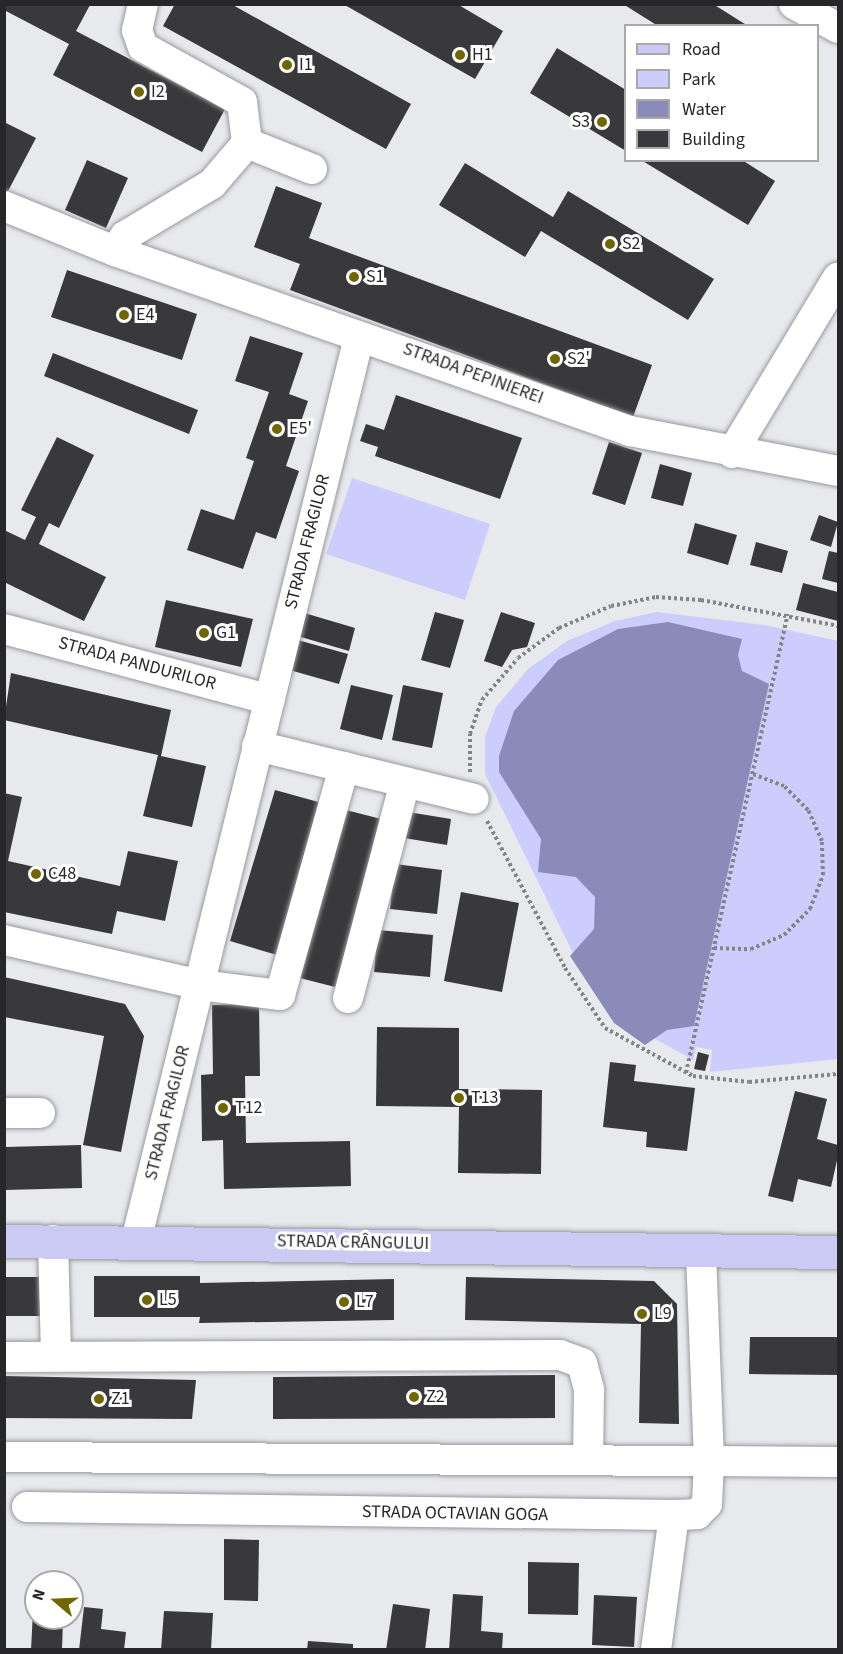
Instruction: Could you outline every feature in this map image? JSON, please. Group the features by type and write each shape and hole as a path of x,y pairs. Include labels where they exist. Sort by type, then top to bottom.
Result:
{"main road":[{"name":"STRADA CRÂNGULUI","path":"4,1240 838,1252"}],"street":[{"path":"115,251 125,236 212,184 247,143 242,102 143,47 136,30 143,4"},
{"path":"794,4 838,28"},
{"path":"247,143 312,170"},
{"name":"STRADA PEPINIEREI","path":"4,206 115,251 630,431 732,453 838,471"},
{"path":"732,453 838,277"},
{"name":"STRADA FRAGILOR","path":"136,1241 359,337"},
{"name":"STRADA PANDURILOR","path":"4,629 270,700"},
{"path":"257,746 474,799"},
{"path":"4,940 200,985 280,995 344,767"},
{"path":"348,998 405,783"},
{"path":"4,1113 40,1113"},
{"path":"53,1240 56,1355"},
{"path":"701,1251 709,1461"},
{"path":"4,1357 56,1355 560,1355 582,1363 589,1390 588,1460"},
{"path":"4,1457 838,1462"},
{"name":"STRADA OCTAVIAN GOGA","path":"27,1507 697,1514 707,1504 709,1461"},
{"path":"656,1650 674,1515"}],"path":[{"path":"838,626 788,614 656,597 610,606 559,628 518,658 482,699 470,734 474,799 565,968 606,1028 687,1073 748,1082 838,1074"},
{"path":"687,1073 788,614"},
{"path":"714,948 751,949 784,935 810,909 823,875 822,841 808,810 784,786 753,774"}],"green space":[{"path":"352,478 490,524 465,600 326,554"},
{"path":"657,612 765,625 838,641 838,1059 710,1072 712,1050 696,1047 693,1060 616,1017 577,961 485,774 485,737 496,707 528,669 567,641 615,621"}],"water":[{"path":"668,622 742,639 738,655 742,671 769,684 694,1026 667,1030 645,1045 614,1023 570,956 594,929 595,897 576,877 538,872 541,839 499,772 499,756 514,711 558,660 618,629"}],"building":[{"name":"I1","path":"175,4 231,4 411,104 386,149 163,26"},
{"name":"H1","path":"343,4 457,4 503,31 475,79"},
{"path":"623,4 713,4 745,24 655,24"},
{"name":"I2","path":"4,5 90,5 76,31 225,109 202,152 53,75 69,44 4,10"},
{"name":"S3","path":"557,48 624,89 624,150 530,93"},
{"path":"4,122 36,138 7,193 4,191"},
{"path":"87,160 128,178 106,228 65,210"},
{"path":"644,162 745,162 775,181 748,225"},
{"name":"S2","path":"465,163 553,217 568,191 714,279 688,320 541,231 525,257 439,205"},
{"path":"276,186 322,203 309,238 652,365 633,417 290,290 300,264 254,247"},
{"name":"E4","path":"67,270 197,314 182,360 51,317"},
{"name":"E5'","path":"250,336 303,353 289,394 308,401 286,466 299,471 276,539 256,532 243,569 187,550 201,509 234,520 254,461 246,458 269,392 235,381"},
{"path":"53,353 198,410 189,434 44,376"},
{"path":"396,395 522,438 500,499 375,456 378,447 360,441 366,424 384,430"},
{"path":"57,437 94,455 59,528 49,523 39,544 106,577 84,621 4,582 4,530 25,540 36,517 21,510"},
{"path":"609,442 642,453 625,505 592,494"},
{"path":"660,464 692,473 683,506 651,498"},
{"path":"819,515 838,522 831,547 810,540"},
{"path":"695,523 737,535 728,565 687,553"},
{"path":"756,542 788,551 782,573 750,565"},
{"path":"829,551 838,553 838,583 822,579"},
{"path":"803,583 838,592 838,621 796,610"},
{"name":"G1","path":"166,600 253,619 241,667 155,647"},
{"path":"301,612 355,628 349,651 294,635"},
{"path":"435,612 464,620 450,668 421,660"},
{"path":"501,612 535,623 527,647 512,650 502,667 484,661"},
{"path":"294,639 348,654 339,684 286,669"},
{"path":"11,673 171,710 161,756 206,766 192,827 143,816 158,755 4,720"},
{"path":"351,685 393,695 382,740 340,729"},
{"path":"403,685 443,693 432,748 392,740"},
{"path":"275,790 322,803 277,955 230,941"},
{"name":"C48","path":"4,793 22,797 8,861 120,886 128,851 178,861 165,921 117,911 112,934 4,912"},
{"path":"342,809 385,820 339,988 296,977"},
{"path":"408,812 451,819 447,845 404,838"},
{"path":"395,864 442,870 437,914 390,909"},
{"path":"461,892 519,903 502,992 444,981"},
{"path":"378,930 433,935 430,977 374,972"},
{"path":"4,977 125,1004 144,1036 121,1152 83,1145 104,1036 4,1017"},
{"name":"T12","path":"259,1004 260,1076 245,1076 246,1143 350,1141 351,1186 224,1189 223,1140 202,1141 201,1075 213,1074 212,1005"},
{"name":"T13","path":"377,1027 459,1028 459,1089 542,1090 541,1174 458,1173 459,1107 376,1106"},
{"path":"698,1052 709,1055 705,1071 694,1069"},
{"path":"610,1062 636,1065 634,1081 695,1088 687,1151 646,1147 647,1132 603,1127"},
{"path":"795,1091 827,1099 817,1139 838,1145 838,1156 831,1187 798,1179 793,1202 768,1196"},
{"path":"81,1145 82,1188 5,1190 5,1147"},
{"path":"94,1276 200,1276 200,1283 394,1279 394,1320 199,1323 200,1317 94,1317"},
{"path":"4,1277 42,1277 42,1316 4,1316"},
{"path":"466,1277 654,1281 677,1304 679,1424 639,1423 641,1324 465,1320"},
{"path":"750,1337 838,1337 838,1375 749,1374"},
{"name":"Z2","path":"555,1375 555,1418 273,1419 273,1377"},
{"name":"Z1","path":"5,1376 196,1380 192,1419 5,1418"},
{"path":"224,1539 259,1540 258,1601 224,1600"},
{"path":"528,1562 579,1563 578,1615 528,1614"},
{"path":"453,1594 483,1596 481,1631 503,1633 502,1650 449,1650"},
{"path":"594,1595 637,1597 634,1647 592,1645"},
{"path":"393,1604 430,1609 425,1650 386,1650"},
{"path":"84,1607 103,1609 101,1629 126,1632 124,1650 79,1650 81,1630 84,1630"},
{"path":"164,1611 213,1613 211,1650 161,1650"},
{"path":"32,1630 63,1630 62,1650 31,1650"},
{"path":"308,1641 353,1644 353,1650 307,1650"}],"place":[{"name":"H1","path":"460,55"},
{"name":"I1","path":"287,65"},
{"name":"I2","path":"139,92"},
{"name":"S3","path":"602,122"},
{"name":"S2","path":"610,244"},
{"name":"S1","path":"354,277"},
{"name":"E4","path":"124,315"},
{"name":"S2'","path":"555,359"},
{"name":"E5'","path":"277,429"},
{"name":"G1","path":"204,633"},
{"name":"C48","path":"36,874"},
{"name":"T13","path":"459,1098"},
{"name":"T12","path":"223,1108"},
{"name":"L5","path":"147,1300"},
{"name":"L7","path":"344,1302"},
{"name":"L9","path":"642,1314"},
{"name":"Z2","path":"414,1397"},
{"name":"Z1","path":"99,1399"}]}
